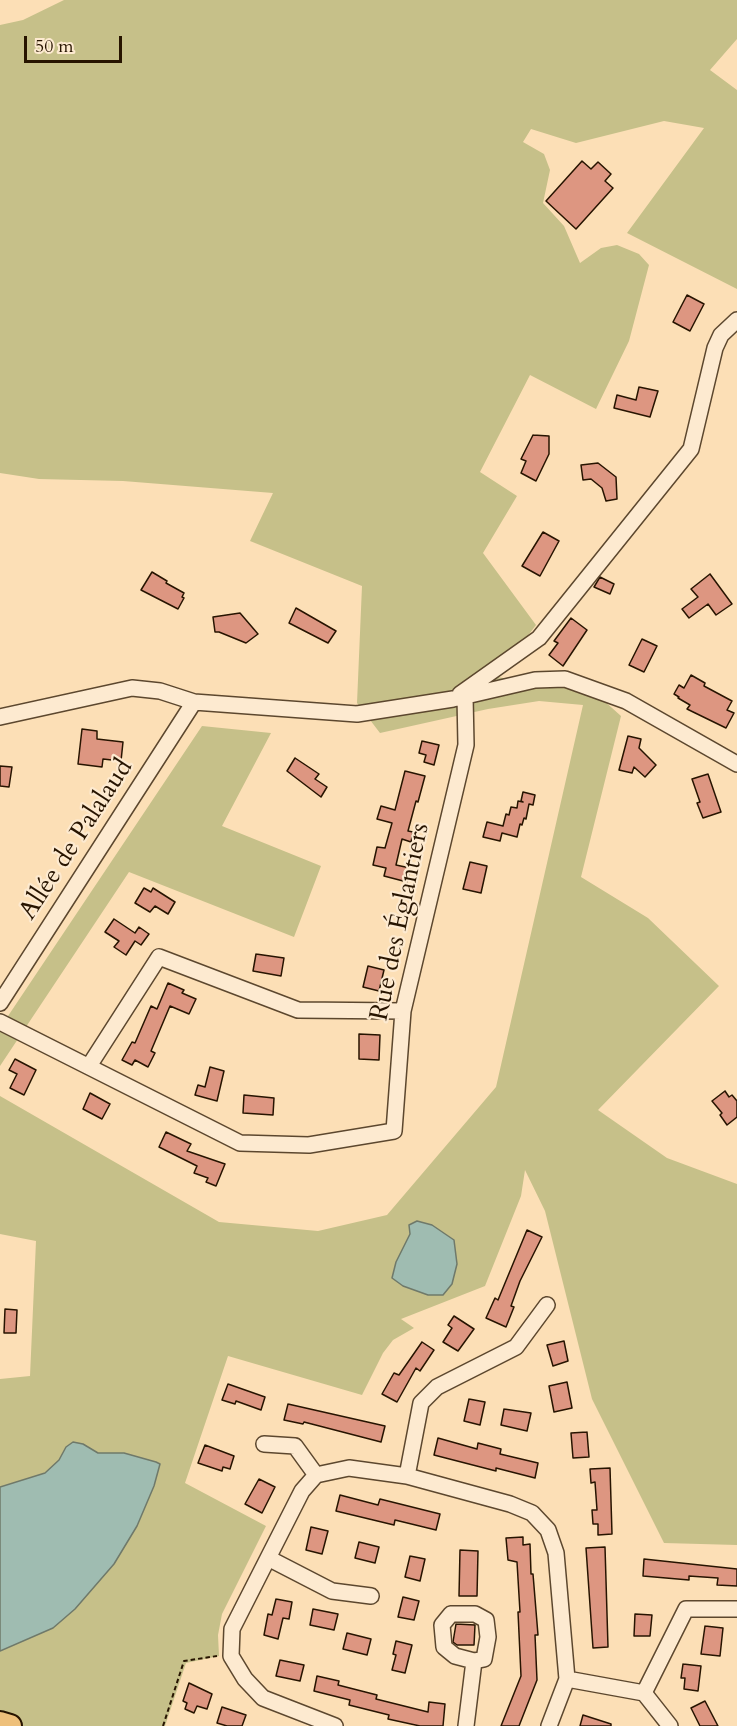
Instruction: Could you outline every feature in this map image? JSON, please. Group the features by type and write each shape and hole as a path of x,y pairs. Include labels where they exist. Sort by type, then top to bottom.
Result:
{"main road":[{"path":"0,1723 10,1726"}],"street":[{"path":"459,698 539,638 691,449 715,348 721,336 737,320"},
{"path":"0,717 132,688 160,692 194,702 357,714 459,698 535,680 565,680 626,701 737,764"},
{"name":"Rue des Églantiers","path":"0,1022 240,1143 309,1145 394,1131 402,1011 466,744 459,698"},
{"name":"Allée de Palalaud","path":"0,1003 194,702"},
{"path":"89,1066 159,957 298,1011 402,1011"},
{"path":"407,1476 421,1403 437,1386 516,1347 546,1305"},
{"path":"264,1444 295,1446 316,1474"},
{"path":"334,1726 263,1698 245,1679 231,1656 232,1629 302,1491 316,1474 349,1468 407,1476 510,1504 532,1513 548,1530 556,1553 567,1679 549,1726"},
{"path":"268,1558 332,1591 371,1596"},
{"path":"644,1693 686,1609 737,1610"},
{"path":"466,1726 474,1661"},
{"path":"567,1679 644,1693 670,1726"}],"path":[{"path":"163,1726 184,1661 231,1653"}],"shaded area":[{"path":"64,0 737,0 737,39 710,70 737,90 737,289 627,233 704,128 664,121 576,143 531,129 523,142 544,154 550,170 543,203 564,226 580,263 601,248 617,245 639,254 649,265 629,341 596,409 530,375 480,472 517,496 483,553 536,625 497,677 566,688 602,699 621,716 581,877 648,918 719,986 598,1110 667,1158 737,1184 737,1545 664,1543 592,1399 545,1211 525,1170 521,1196 485,1286 401,1319 414,1328 393,1340 383,1353 362,1395 228,1356 185,1483 266,1526 222,1614 218,1635 219,1656 186,1663 165,1726 0,1726 0,1379 30,1376 36,1241 0,1234 0,1096 219,1222 318,1231 387,1215 496,1087 583,705 539,701 488,709 380,733 357,703 362,586 250,541 273,493 123,481 39,479 0,473 0,25 23,20"},
{"path":"202,726 271,733 222,826 321,866 294,937 129,872 0,1066 0,1028"},
{"path":"417,1221 432,1225 454,1240 457,1264 452,1284 443,1295 428,1295 403,1286 392,1278 396,1262 410,1234 409,1225"},
{"path":"73,1442 83,1444 98,1453 124,1453 160,1464 154,1486 137,1526 114,1564 75,1609 53,1628 0,1651 0,1487 45,1473 59,1460 66,1447"}],"building":[{"path":"582,161 591,169 598,162 611,174 605,181 613,188 576,229 546,201"},
{"path":"687,295 704,304 690,331 673,322"},
{"path":"639,387 658,391 650,417 614,408 617,395 636,400"},
{"path":"533,435 549,436 549,454 536,481 521,473 526,461 521,459"},
{"path":"598,463 616,477 617,499 606,501 602,488 591,479 583,480 581,465"},
{"path":"543,532 559,541 540,576 522,566"},
{"path":"152,572 184,593 178,609 141,590"},
{"path":"710,574 732,604 716,615 708,604 689,618 682,609 698,597 691,589"},
{"path":"600,577 614,584 610,594 594,587"},
{"path":"296,608 336,631 328,643 289,623"},
{"path":"240,613 258,634 246,643 215,632 213,617"},
{"path":"571,618 587,630 563,666 549,655 558,643 554,641"},
{"path":"642,639 657,646 644,672 629,665"},
{"path":"691,675 705,683 704,686 732,701 727,710 734,713 726,728 687,709 690,705 674,694 679,685 684,688"},
{"path":"82,729 97,731 97,739 123,742 121,761 103,759 102,767 78,764"},
{"path":"628,736 641,739 639,748 656,765 645,777 634,767 632,773 619,770"},
{"path":"422,741 439,745 434,765 424,762 426,755 419,753"},
{"path":"295,758 319,774 315,779 327,787 321,797 287,771"},
{"path":"0,766 12,767 9,787 0,786"},
{"path":"405,771 425,776 408,831 413,832 411,842 402,839 396,865 410,868 407,882 384,876 386,868 373,865 377,847 385,848 392,823 377,819 381,806 395,810"},
{"path":"708,774 721,812 703,818 692,779"},
{"path":"523,792 535,795 533,805 529,804 526,819 524,818 522,825 520,824 517,837 502,833 500,841 483,837 487,822 503,826 506,814 509,815 511,807 517,808 518,801 523,802 521,801"},
{"path":"470,862 487,866 481,893 463,889"},
{"path":"144,888 151,892 153,888 175,902 168,914 155,906 150,912 135,903"},
{"path":"114,919 135,933 139,927 149,934 141,945 135,941 126,955 114,947 119,941 105,932"},
{"path":"256,954 284,958 281,976 253,971"},
{"path":"368,966 384,970 379,991 363,987"},
{"path":"168,983 184,990 182,993 196,999 189,1014 170,1006 151,1051 155,1053 148,1067 135,1060 132,1065 122,1060 132,1042 135,1043 151,1006 157,1009"},
{"path":"359,1034 380,1035 379,1060 359,1059"},
{"path":"15,1059 36,1070 24,1095 10,1088 17,1074 9,1070"},
{"path":"210,1067 224,1071 217,1101 195,1095 198,1085 205,1087"},
{"path":"725,1091 729,1097 732,1095 737,1101 737,1117 727,1125 720,1115 722,1113 712,1101"},
{"path":"90,1093 110,1104 102,1119 83,1109"},
{"path":"244,1095 274,1098 273,1115 243,1113"},
{"path":"166,1132 191,1144 187,1151 225,1164 216,1186 206,1182 208,1178 194,1173 197,1166 159,1147"},
{"path":"527,1230 542,1237 520,1281 511,1306 514,1307 506,1327 486,1318 495,1298 498,1300"},
{"path":"5,1309 17,1310 16,1333 4,1333"},
{"path":"454,1316 474,1329 458,1351 443,1342 452,1328 448,1325"},
{"path":"564,1341 568,1361 553,1366 547,1345"},
{"path":"422,1342 434,1350 420,1371 416,1368 397,1402 382,1394 394,1373 399,1375"},
{"path":"567,1382 572,1408 554,1412 549,1386"},
{"path":"228,1384 265,1397 261,1410 236,1401 235,1404 222,1400"},
{"path":"469,1399 485,1402 480,1425 464,1421"},
{"path":"288,1404 385,1426 381,1442 304,1422 303,1424 284,1420"},
{"path":"504,1409 531,1413 527,1431 501,1425"},
{"path":"587,1432 589,1457 573,1458 571,1433"},
{"path":"438,1438 477,1449 478,1443 501,1449 500,1454 538,1463 535,1478 496,1468 496,1471 434,1455"},
{"path":"205,1445 234,1456 230,1469 223,1467 222,1471 198,1463"},
{"path":"610,1468 612,1534 598,1535 598,1524 593,1524 592,1510 597,1510 595,1482 591,1483 590,1469"},
{"path":"259,1479 275,1487 262,1513 245,1504"},
{"path":"340,1495 378,1505 380,1499 440,1514 436,1530 395,1520 394,1525 336,1511"},
{"path":"311,1527 328,1531 322,1554 306,1550"},
{"path":"523,1537 523,1545 530,1544 531,1574 533,1574 538,1635 535,1635 537,1680 519,1726 501,1726 521,1676 517,1562 508,1560 506,1538"},
{"path":"359,1542 379,1547 375,1563 355,1558"},
{"path":"605,1547 608,1647 593,1648 586,1548"},
{"path":"460,1550 478,1551 477,1596 459,1596"},
{"path":"410,1556 425,1559 420,1581 405,1577"},
{"path":"644,1559 737,1569 737,1586 717,1585 718,1578 689,1576 689,1580 643,1576"},
{"path":"403,1597 419,1601 414,1620 398,1617"},
{"path":"276,1599 292,1602 289,1619 283,1618 278,1639 264,1635 268,1614 272,1615"},
{"path":"313,1609 338,1614 334,1630 310,1625"},
{"path":"635,1614 652,1615 650,1636 634,1636"},
{"path":"456,1624 475,1625 474,1645 457,1645 453,1642"},
{"path":"705,1626 723,1628 720,1656 701,1654"},
{"path":"347,1633 371,1639 367,1655 343,1649"},
{"path":"396,1641 412,1645 405,1673 392,1670 396,1655 393,1654"},
{"path":"280,1660 304,1665 300,1681 276,1676"},
{"path":"683,1664 701,1666 698,1691 684,1689 685,1678 681,1678"},
{"path":"317,1676 339,1681 338,1685 377,1695 376,1699 428,1712 429,1702 445,1704 443,1726 420,1726 388,1719 389,1715 349,1705 350,1700 314,1691"},
{"path":"189,1683 212,1694 207,1709 197,1706 194,1713 185,1709 187,1703 183,1701"},
{"path":"705,1701 718,1726 700,1726 691,1708"},
{"path":"222,1707 246,1715 242,1726 217,1723"},
{"path":"583,1715 611,1724 611,1726 580,1726"}]}
